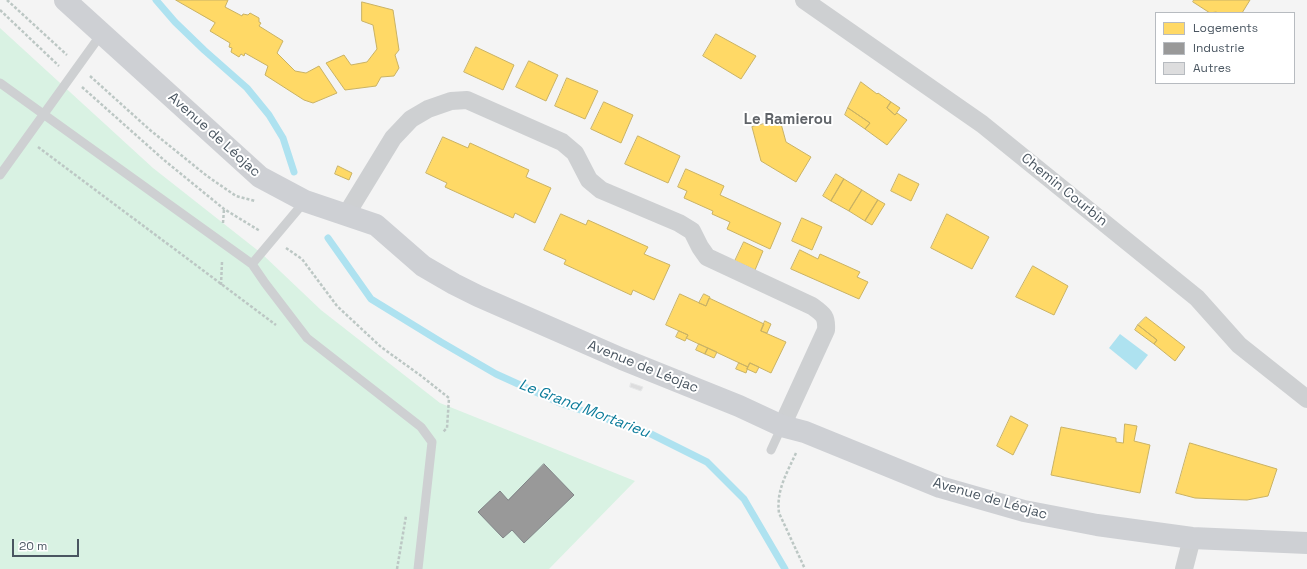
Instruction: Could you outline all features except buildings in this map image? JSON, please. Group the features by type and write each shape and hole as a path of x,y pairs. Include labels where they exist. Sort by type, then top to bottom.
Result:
{"main road":[{"name":"Avenue de Léojac","path":"65,0 260,177 305,202 376,225 423,266 454,284 603,351 739,406 782,426 805,432 940,487 982,500 1024,511 1097,525 1192,538 1307,543"}],"street":[{"name":"Chemin Courbin","path":"804,0 988,129 1198,298 1239,345 1307,399"},
{"path":"346,215 393,138 411,119 428,109 451,101 468,100 562,142 575,153 589,180 601,190 679,223 692,231 707,257 812,306 823,314 827,321 826,330 782,426"},
{"path":"1184,569 1192,538"}],"lane":[{"path":"0,174 102,33"},
{"path":"0,83 252,264 265,284 306,338 420,427 432,442 418,569"},
{"path":"252,264 305,202"},
{"path":"771,450 782,426"}],"path":[{"path":"7,0 150,130 207,176 236,196 259,202"},
{"path":"0,10 164,160 224,209 302,259 337,306 381,347 420,374 449,398 447,428 432,442"},
{"path":"26,138 277,326"},
{"path":"797,450 778,492 777,503 778,513 805,569"},
{"path":"397,569 406,515"}],"green space":[{"path":"0,28 153,168 261,253 321,310 440,403 635,481 549,569 0,569"}],"water":[{"path":"1120,334 1148,355 1136,370 1109,348"}],"waterway":[{"name":"Le Grand Mortarieu","path":"156,0 175,22 247,88 269,115 283,138 294,172"},
{"name":"Le Grand Mortarieu","path":"328,238 371,299 441,342 496,374 560,403 651,434 707,462 744,499 785,569"}],"district":[{"name":"Le Ramierou","path":"788,120"}]}
